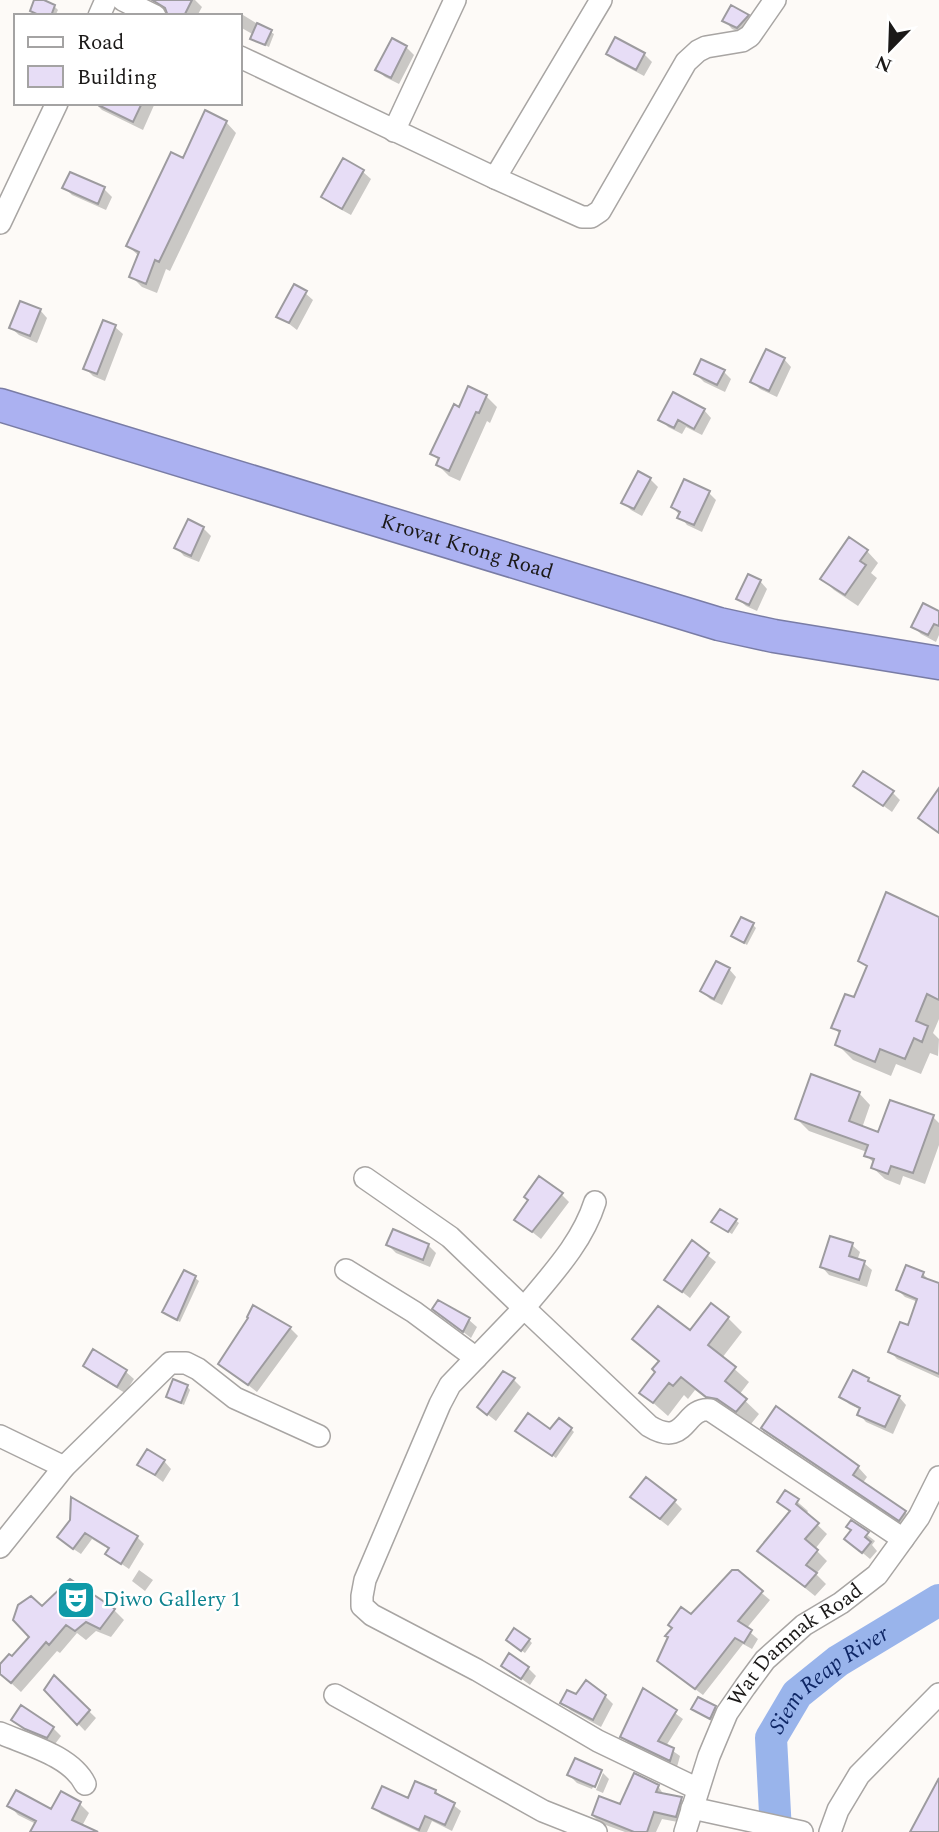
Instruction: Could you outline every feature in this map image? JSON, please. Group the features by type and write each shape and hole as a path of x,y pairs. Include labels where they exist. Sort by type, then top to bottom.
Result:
{"highway":[{"name":"Krovat Krong Road","path":"0,405 719,624 774,636 939,663"}],"street":[{"path":"122,0 151,14"},
{"path":"394,131 455,0"},
{"path":"495,178 601,0"},
{"path":"242,58 495,178 582,217 592,217 600,211 686,62 706,47 750,36 775,0"},
{"path":"0,223 56,105"},
{"path":"365,1178 450,1237 649,1426 660,1433 676,1432 700,1411 710,1410 903,1539"},
{"path":"595,1202 588,1224 577,1243 524,1308 450,1385 365,1580 362,1606 372,1615 477,1670 695,1799 732,1816 800,1832"},
{"path":"346,1270 414,1312 476,1358"},
{"path":"0,1547 65,1467 170,1363 186,1363 235,1398 319,1436"},
{"path":"0,1436 65,1467"},
{"name":"Wat Damnak Road","path":"685,1832 727,1713 765,1660 804,1625 841,1603 877,1575 919,1517 939,1477"},
{"path":"335,1695 543,1811 596,1832"},
{"path":"830,1832 842,1802 859,1775 938,1697"},
{"path":"0,1733 62,1761 80,1773 85,1784"}],"building":[{"path":"34,0 44,0 55,5 52,14 30,11"},
{"path":"152,0 192,0 185,14 167,14 165,8"},
{"path":"731,5 749,15 737,28 722,21"},
{"path":"257,23 272,30 265,45 250,39"},
{"path":"615,37 645,53 636,70 606,54"},
{"path":"392,38 407,46 391,78 375,70"},
{"path":"98,105 141,105 133,122"},
{"path":"205,110 227,121 159,262 155,260 146,284 129,277 139,252 126,246 171,152 183,158"},
{"path":"343,158 364,170 342,209 321,197"},
{"path":"70,172 105,187 98,204 62,188"},
{"path":"294,284 307,291 289,323 276,317"},
{"path":"20,301 41,309 30,336 9,328"},
{"path":"103,320 116,325 97,374 83,369"},
{"path":"766,349 785,358 769,391 750,382"},
{"path":"701,359 725,370 717,385 694,374"},
{"path":"468,386 487,395 479,413 476,412 449,471 436,465 439,458 430,454 454,404 459,407"},
{"path":"673,392 705,409 694,429 678,420 674,428 658,420"},
{"path":"638,471 651,478 634,509 621,503"},
{"path":"684,479 710,491 694,525 677,518 680,512 671,507"},
{"path":"188,519 204,527 191,556 174,548"},
{"path":"849,537 868,550 860,561 866,565 845,595 820,579"},
{"path":"748,574 761,580 749,605 736,599"},
{"path":"923,603 939,611 939,626 934,624 928,635 911,627"},
{"path":"863,771 894,791 883,806 853,786"},
{"path":"939,788 939,833 918,818"},
{"path":"886,892 939,917 939,1000 927,994 916,1021 928,1026 922,1042 914,1038 905,1059 880,1049 875,1062 835,1045 840,1031 831,1028 845,994 854,997 867,966 858,961"},
{"path":"741,917 754,923 744,943 731,936"},
{"path":"716,961 730,968 714,999 700,991"},
{"path":"811,1074 860,1092 849,1121 878,1132 890,1100 934,1115 913,1173 891,1166 888,1174 871,1168 874,1159 864,1156 868,1145 795,1119"},
{"path":"539,1176 563,1193 532,1232 514,1220 528,1200 524,1197"},
{"path":"720,1209 737,1219 728,1232 711,1222"},
{"path":"393,1229 429,1244 423,1260 386,1245"},
{"path":"830,1236 853,1243 849,1256 865,1261 859,1280 820,1267"},
{"path":"692,1240 709,1253 682,1292 664,1280"},
{"path":"906,1265 924,1272 922,1277 939,1283 939,1374 888,1352 900,1322 908,1325 917,1299 896,1290"},
{"path":"184,1270 196,1276 177,1320 162,1312"},
{"path":"438,1300 470,1318 463,1332 432,1309"},
{"path":"711,1303 729,1317 708,1345 736,1367 725,1381 747,1399 736,1412 717,1399 706,1397 681,1377 673,1386 669,1383 653,1403 639,1393 655,1372 652,1369 659,1361 632,1339 658,1306 690,1330"},
{"path":"253,1305 291,1327 248,1385 218,1364 248,1318"},
{"path":"93,1349 127,1370 117,1387 83,1366"},
{"path":"853,1370 869,1378 868,1381 900,1396 885,1427 857,1415 860,1408 839,1397"},
{"path":"503,1371 515,1378 487,1415 477,1407"},
{"path":"173,1379 188,1385 181,1403 166,1397"},
{"path":"776,1406 859,1466 853,1475 906,1511 899,1521 761,1428"},
{"path":"528,1413 550,1429 559,1418 572,1428 552,1456 515,1431"},
{"path":"147,1449 165,1460 155,1475 137,1465"},
{"path":"646,1477 676,1500 660,1519 630,1497"},
{"path":"785,1490 799,1499 796,1504 819,1523 805,1539 818,1550 806,1565 817,1573 805,1587 757,1551 790,1511 777,1502"},
{"path":"71,1497 138,1536 121,1564 105,1554 109,1548 85,1533 73,1549 57,1537 70,1520"},
{"path":"851,1520 869,1532 865,1537 871,1542 862,1553 844,1539 851,1530 846,1527"},
{"path":"732,1570 738,1570 763,1591 738,1621 752,1630 744,1643 735,1638 695,1689 657,1661 668,1637 665,1636 672,1628 668,1625 681,1607 691,1614"},
{"path":"70,1579 115,1609 100,1629 86,1622 75,1631 66,1625 49,1645 46,1642 11,1683 0,1674 0,1664 9,1654 12,1656 29,1637 13,1620 18,1605 31,1596 42,1606"},
{"path":"514,1628 530,1639 521,1651 506,1640"},
{"path":"509,1653 529,1667 521,1679 501,1666"},
{"path":"54,1675 90,1710 77,1725 44,1690"},
{"path":"586,1680 606,1695 593,1720 560,1703 567,1690 576,1694"},
{"path":"643,1688 677,1710 658,1741 674,1748 670,1761 620,1737"},
{"path":"698,1697 716,1706 710,1719 691,1709"},
{"path":"21,1705 54,1727 47,1738 11,1720"},
{"path":"575,1758 602,1770 595,1787 567,1775"},
{"path":"634,1773 659,1785 656,1792 682,1797 676,1817 654,1812 647,1832 634,1832 592,1815 599,1796 620,1804"},
{"path":"939,1778 939,1832 910,1832"},
{"path":"415,1781 436,1790 435,1793 455,1803 445,1825 425,1816 419,1830 372,1808 382,1786 408,1798"},
{"path":"16,1790 51,1809 61,1791 81,1802 72,1820 98,1832 30,1832 36,1821 7,1806"}],"waterway":[{"name":"Siem Reap River","path":"776,1832 771,1738 797,1694 838,1661 939,1600"}],"place":[{"name":"Diwo Gallery 1","path":"76,1600"}]}
